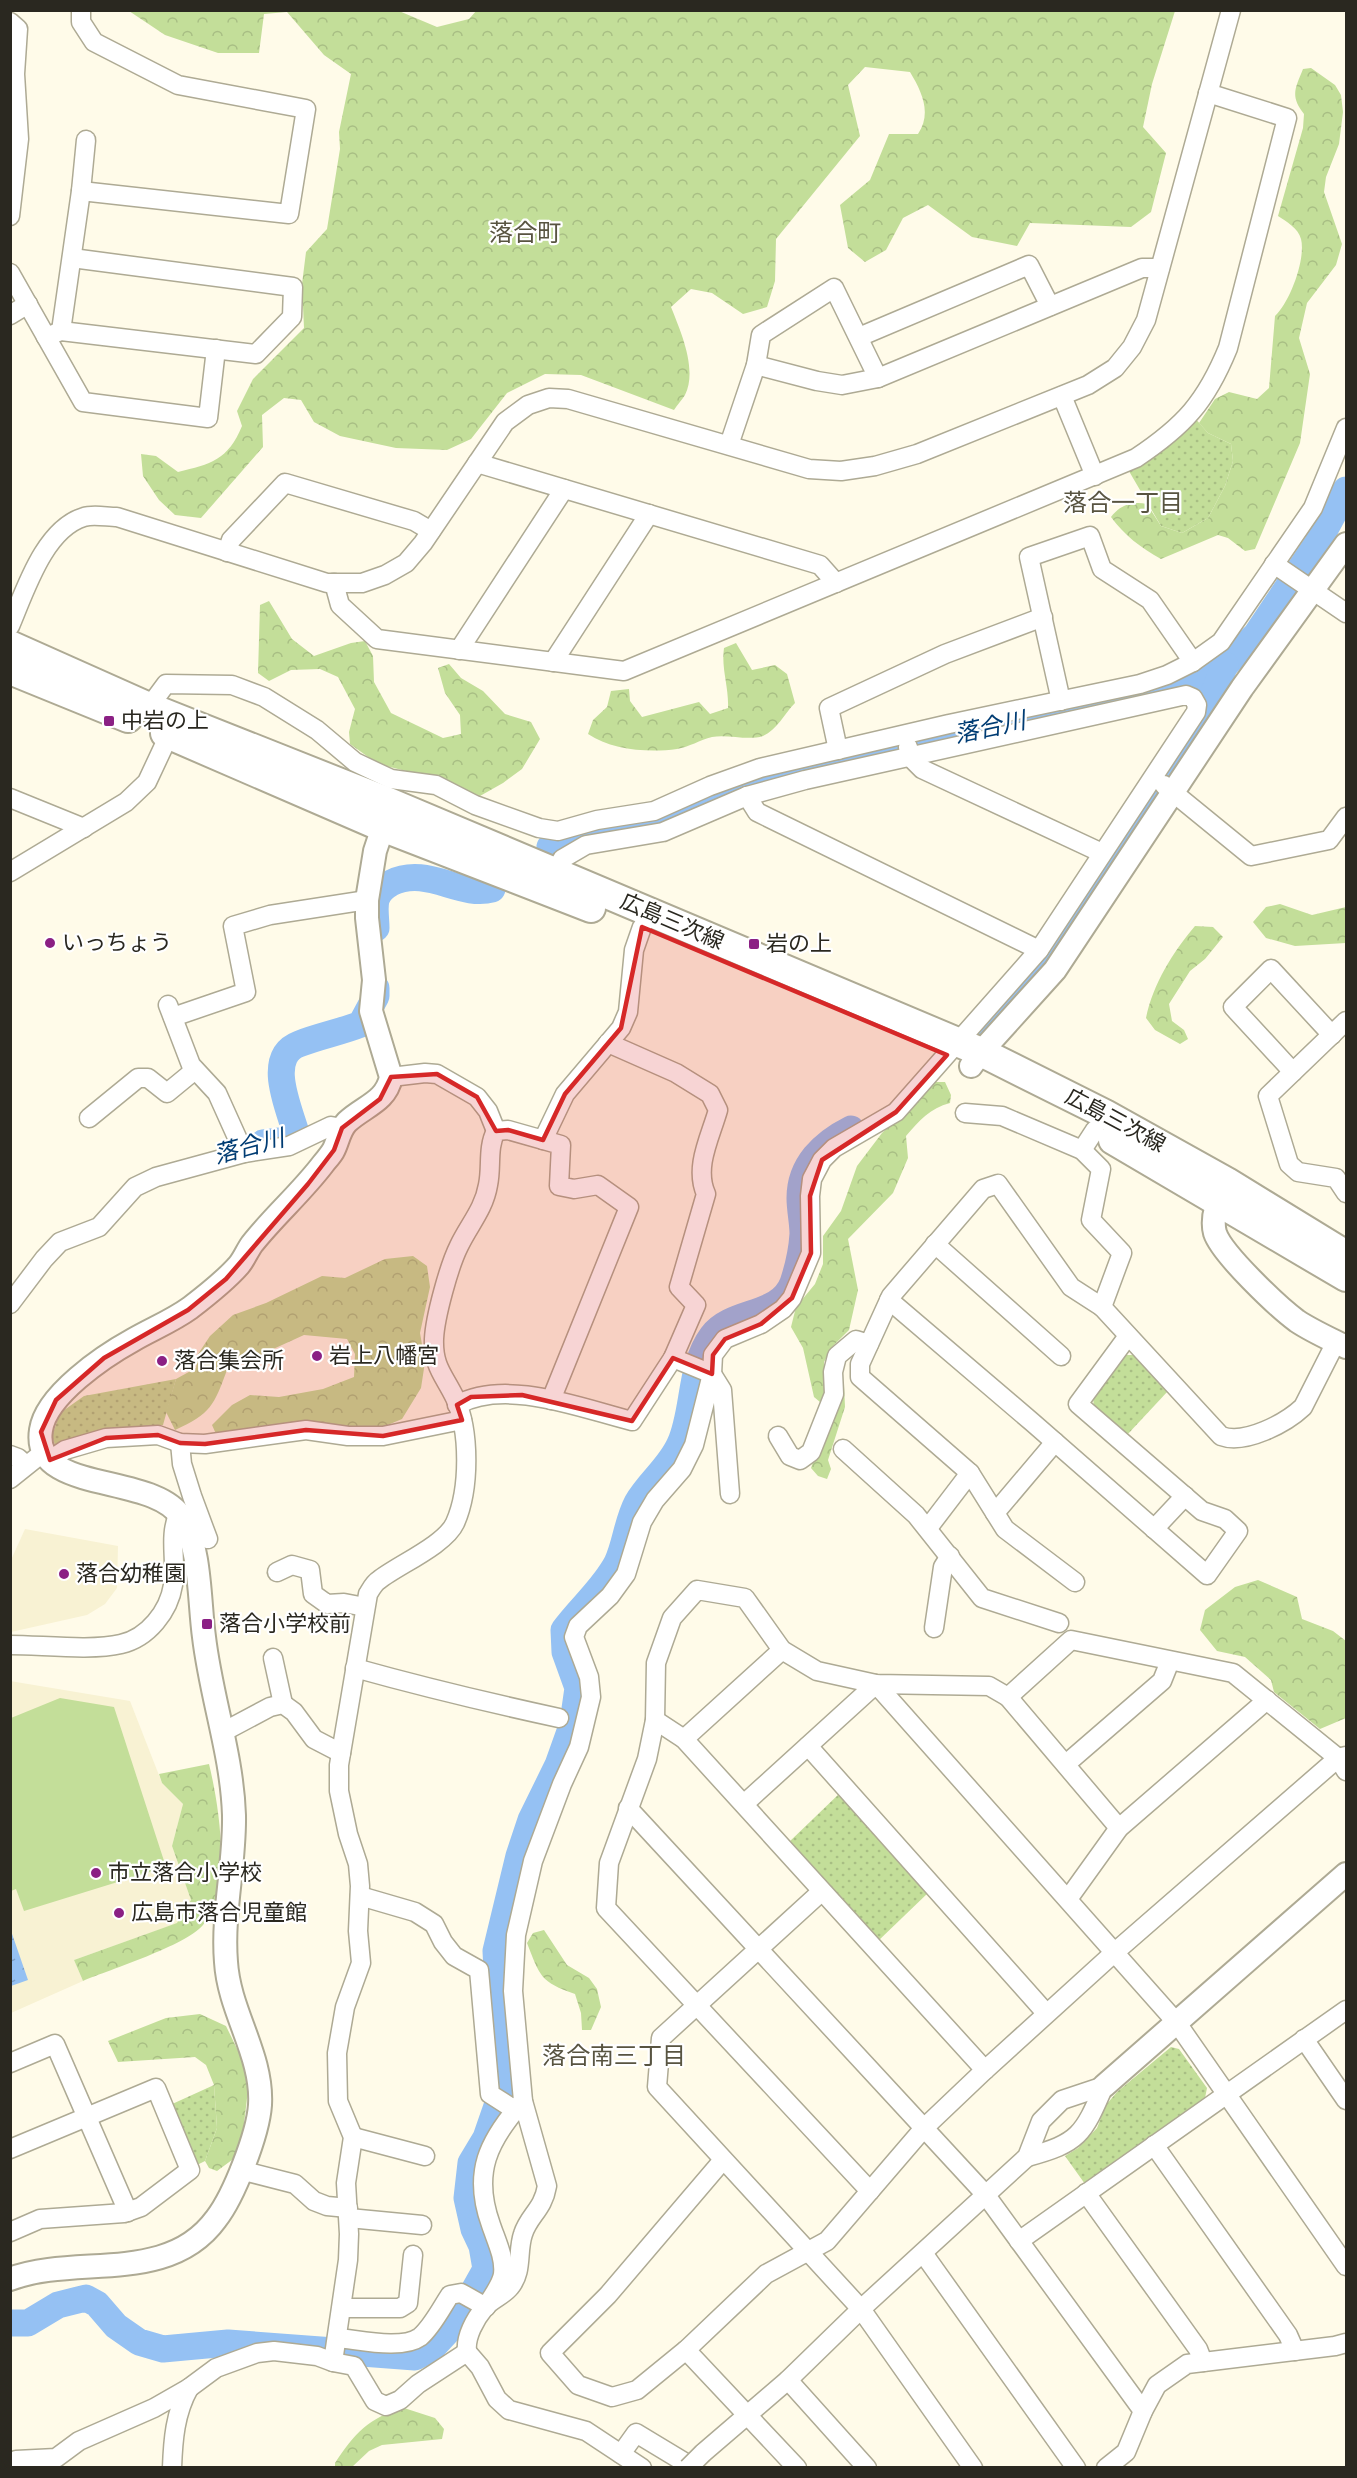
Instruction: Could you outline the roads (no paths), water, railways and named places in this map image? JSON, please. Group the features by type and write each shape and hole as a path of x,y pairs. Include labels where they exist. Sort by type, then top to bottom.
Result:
{"main road":[{"name":"広島三次線","path":"10,645 387,815"},
{"name":"広島三次線","path":"10,670 169,735 387,815 555,883 1105,1114 1347,1277"},
{"name":"広島三次線","path":"555,883 642,927 964,1054 1089,1140 1222,1192 1343,1246"}],"street":[{"path":"81,10 81,22 94,42 178,85 306,109 289,214 81,191"},
{"path":"10,626 45,549 63,529 85,517 117,517 327,583 362,583 386,575 406,563 431,531 505,422 528,405 549,398 568,399 808,469 841,471 875,466 917,454 1088,385 1115,368 1132,347 1146,320 1231,10"},
{"path":"10,22 18,29 15,74 19,140 10,216"},
{"path":"334,583 340,604 377,639 624,671 1136,458 1166,438 1192,414 1216,376 1228,348 1287,118 1208,93"},
{"path":"54,334 72,258 86,140"},
{"path":"54,334 256,354 292,317 293,287 72,258"},
{"path":"859,337 1029,265 1050,306"},
{"path":"756,364 817,381 842,385 879,378 1142,268 1160,268"},
{"path":"10,273 27,304 54,334 83,402 208,418 216,349"},
{"path":"729,445 756,364 761,335 834,288 879,378"},
{"path":"10,315 27,304"},
{"path":"1062,396 1095,476"},
{"path":"555,883 562,859 586,844 663,832 747,796 805,780 907,745 1061,701 1140,684 1167,675 1193,662 1221,642 1278,566 1313,508 1347,428"},
{"path":"477,463 820,565 836,583"},
{"path":"227,552 231,540 285,483 414,521 431,531"},
{"path":"459,650 564,489"},
{"path":"553,662 649,514"},
{"path":"1061,701 1029,557 1090,536 1102,569 1150,600 1193,662"},
{"path":"474,2300 503,2276 500,2252 483,2202 482,2174 510,2103 516,1935 533,1861 562,1784 579,1748 591,1697 589,1677 574,1637 578,1626 610,1596 626,1574 642,1522 655,1500 686,1461 694,1445 703,1371 725,1339 760,1324 783,1309 792,1298 812,1253 810,1196 812,1179 822,1160 834,1148 896,1112 964,1054 1055,970 1310,588 1347,544"},
{"path":"1278,566 1347,613"},
{"path":"838,750 829,708 945,654 1043,617"},
{"path":"149,707 166,684 232,685 264,697 316,730 355,762 391,779 436,785 475,805 539,828 558,831 597,820 654,811 710,786 760,768 838,750 907,745 1186,695 1193,698 1197,705 1196,712 1039,950 964,1054"},
{"path":"10,872 126,802 147,782 169,735"},
{"path":"907,745 922,769 1102,854"},
{"path":"1153,777 1174,791 1251,856 1329,840 1347,817"},
{"path":"747,796 757,812 1039,950"},
{"path":"10,798 84,828"},
{"path":"208,1539 182,1506 150,1494 68,1473 47,1455 40,1431 46,1415 56,1400 104,1358 137,1337 150,1333 188,1310 226,1279 242,1262 251,1246 308,1184 334,1150 342,1128 347,1122 380,1099 389,1088 391,1077 371,1011 374,980 367,900 387,815"},
{"path":"244,1153 218,1093 190,1065 171,1011 246,992 233,926 270,915 367,900"},
{"path":"543,1140 565,1094 621,1028 628,1012 634,950 642,927"},
{"path":"1293,1072 1233,1007 1271,969 1341,1031 1268,1096 1288,1164 1298,1172 1336,1178 1347,1193"},
{"path":"10,1479 26,1465 47,1455 106,1438 158,1435 180,1443 205,1443 306,1430 348,1436 383,1436 459,1412 471,1397 491,1394 522,1395 551,1400 632,1421 673,1358 696,1305 679,1287 706,1194 702,1184 701,1165 718,1110 710,1094 676,1073 608,1043"},
{"path":"89,1118 138,1078 148,1078 167,1093 195,1070"},
{"path":"391,1077 437,1074 477,1097 488,1111 496,1131"},
{"path":"965,1113 1002,1116 1089,1140 1101,1170 1091,1220 1122,1253 1102,1307"},
{"path":"10,1304 60,1242 99,1227 135,1187 156,1177 244,1153 289,1146 331,1126 342,1128"},
{"path":"496,1131 508,1130 561,1145 559,1186 574,1189 598,1185 629,1207 551,1400"},
{"path":"336,2350 348,2260 346,2183 353,2137 338,2101 337,2053 345,2007 361,1963 358,1931 360,1896 358,1864 348,1834 339,1791 341,1753 368,1594 377,1580 406,1564 454,1526 462,1507 466,1464 459,1412 437,1368 434,1338 448,1275 459,1246 481,1210 488,1184 491,1140 496,1131"},
{"path":"1076,1582 1005,1529 970,1473 860,1377 860,1364 889,1300 983,1189 998,1184 1071,1287 1102,1307 1221,1436 1231,1440 1243,1438 1287,1420 1303,1407 1341,1344 1297,1321 1267,1294 1221,1246 1215,1232 1214,1218 1222,1192"},
{"path":"935,1244 1061,1356"},
{"path":"889,1300 1207,1575 1238,1531 1225,1519 1202,1511 1078,1404 1128,1336"},
{"path":"778,1436 790,1456 800,1460 811,1452 834,1394 833,1372 837,1356 856,1340 869,1344"},
{"path":"673,1358 703,1371 722,1390 730,1494"},
{"path":"995,1513 1055,1442"},
{"path":"10,2279 55,2268 154,2260 175,2252 198,2238 216,2219 231,2194 260,2110 260,2085 254,2059 229,1986 226,1963 225,1934 234,1818 231,1776 206,1654 195,1552 182,1506 180,1443"},
{"path":"843,1449 928,1528 982,1598 1059,1623"},
{"path":"10,1455 26,1465"},
{"path":"928,1528 970,1473"},
{"path":"1154,1529 1185,1496"},
{"path":"10,1645 99,1646 122,1644 142,1635 161,1614 173,1585 172,1527 182,1506"},
{"path":"934,1628 943,1567 950,1556"},
{"path":"277,1572 292,1565 310,1570 313,1594 327,1604 344,1603 365,1607"},
{"path":"870,2191 606,1908 609,1863 647,1759 655,1720 656,1663 672,1618 697,1590 745,1598 782,1650 817,1671 876,1684 989,1686 1008,1697 1119,1828"},
{"path":"723,2160 608,2295 550,2353 578,2385 612,2397 637,2390 686,2350 766,2274 827,2241 924,2128 1046,2013 1115,1952 1344,1761 1233,1673 1071,1640 1008,1697"},
{"path":"684,1739 782,1650"},
{"path":"273,1658 283,1704 294,1712 314,1739 341,1753"},
{"path":"1066,1764 1162,1681 1170,1661"},
{"path":"355,1668 457,1696 559,1718"},
{"path":"744,1804 876,1684"},
{"path":"876,1684 1177,2023 1347,2266"},
{"path":"1068,1899 1119,1828 1267,1700"},
{"path":"223,1732 270,1707 283,1704"},
{"path":"655,1720 684,1739 985,2070"},
{"path":"808,1746 1046,2013"},
{"path":"628,1808 985,2194 1143,2411"},
{"path":"1027,2157 1041,2121 1062,2100 1104,2086 1347,1874"},
{"path":"821,1892 661,2038 657,2087 861,2309 973,2468"},
{"path":"10,2464 15,2460 57,2463 79,2440 154,2408 189,2388 216,2368 257,2353 274,2351 317,2356 336,2350 412,2341 422,2335 450,2295 474,2300 511,2286 519,2269 519,2248 524,2230 545,2199 547,2186 510,2103 490,2094 479,1970 454,1956 442,1942 434,1924 415,1912 360,1896"},
{"path":"1019,2241 1347,2010"},
{"path":"1304,2040 1347,2100"},
{"path":"10,2063 55,2044 128,2212"},
{"path":"688,2468 788,2380 861,2309 1027,2157 1058,2149 1075,2138 1088,2124 1104,2086"},
{"path":"10,2149 156,2088 190,2170 141,2207 128,2212 40,2219 10,2232"},
{"path":"353,2137 425,2156"},
{"path":"1154,2145 1288,2335 1295,2351"},
{"path":"240,2170 295,2184 314,2201 348,2213 422,2225"},
{"path":"1086,2193 1198,2349 1203,2362"},
{"path":"923,2253 1076,2468"},
{"path":"342,2308 400,2308 408,2303 413,2255"},
{"path":"474,2300 474,2324 466,2344 467,2352 480,2367 497,2399 509,2410 586,2431 642,2468"},
{"path":"1106,2468 1126,2452 1157,2385 1187,2364 1347,2343"},
{"path":"336,2350 354,2366 375,2401 386,2406 400,2400 418,2384 467,2352"},
{"path":"686,2350 797,2468"},
{"path":"788,2380 867,2468"},
{"path":"172,2468 173,2438 181,2402 189,2388"},
{"path":"621,2454 636,2433 698,2460"}],"water":[{"path":"10,1928 28,1980 11,1986 10,1986"}],"waterway":[{"name":"落合川","path":"550,847 578,834 650,824 707,799 760,780 1121,700 1185,682 1225,665 1256,635 1317,544 1346,490"},
{"path":"987,1025 1044,960 1068,928 1203,719 1225,665"},
{"name":"落合川","path":"376,928 375,907 378,895 391,883 404,878 430,879 480,891 492,889"},
{"name":"落合川","path":"263,1143 288,1140 296,1133 282,1084 283,1060 289,1051 299,1044 361,1024 376,996 376,988"},
{"path":"10,2323 28,2323 58,2305 86,2298 97,2304 116,2326 139,2342 163,2349 228,2343 415,2357 431,2349 457,2321 486,2269 482,2246 474,2229 467,2198 471,2163 486,2138 503,2089 496,1951 519,1856 531,1820 558,1765 573,1723 578,1688 565,1652 564,1630 612,1572 620,1556 637,1503 676,1452 685,1431 699,1361 712,1336 731,1321 767,1308 787,1294 795,1277 802,1246 800,1198 804,1175 815,1156 823,1148 851,1129"}],"place":[{"name":"中岩の上","path":"109,721"},
{"name":"いっちょう","path":"50,943"},
{"name":"岩の上","path":"754,944"},
{"name":"岩上八幡宮","path":"317,1356"},
{"name":"落合集会所","path":"162,1361"},
{"name":"落合幼稚園","path":"64,1574"},
{"name":"落合小学校前","path":"207,1624"},
{"name":"市立落合小学校","path":"96,1873"},
{"name":"広島市落合児童館","path":"119,1913"}],"district":[{"name":"落合町","path":"525,233"},
{"name":"落合一丁目","path":"1123,503"},
{"name":"落合南三丁目","path":"614,2056"}]}
